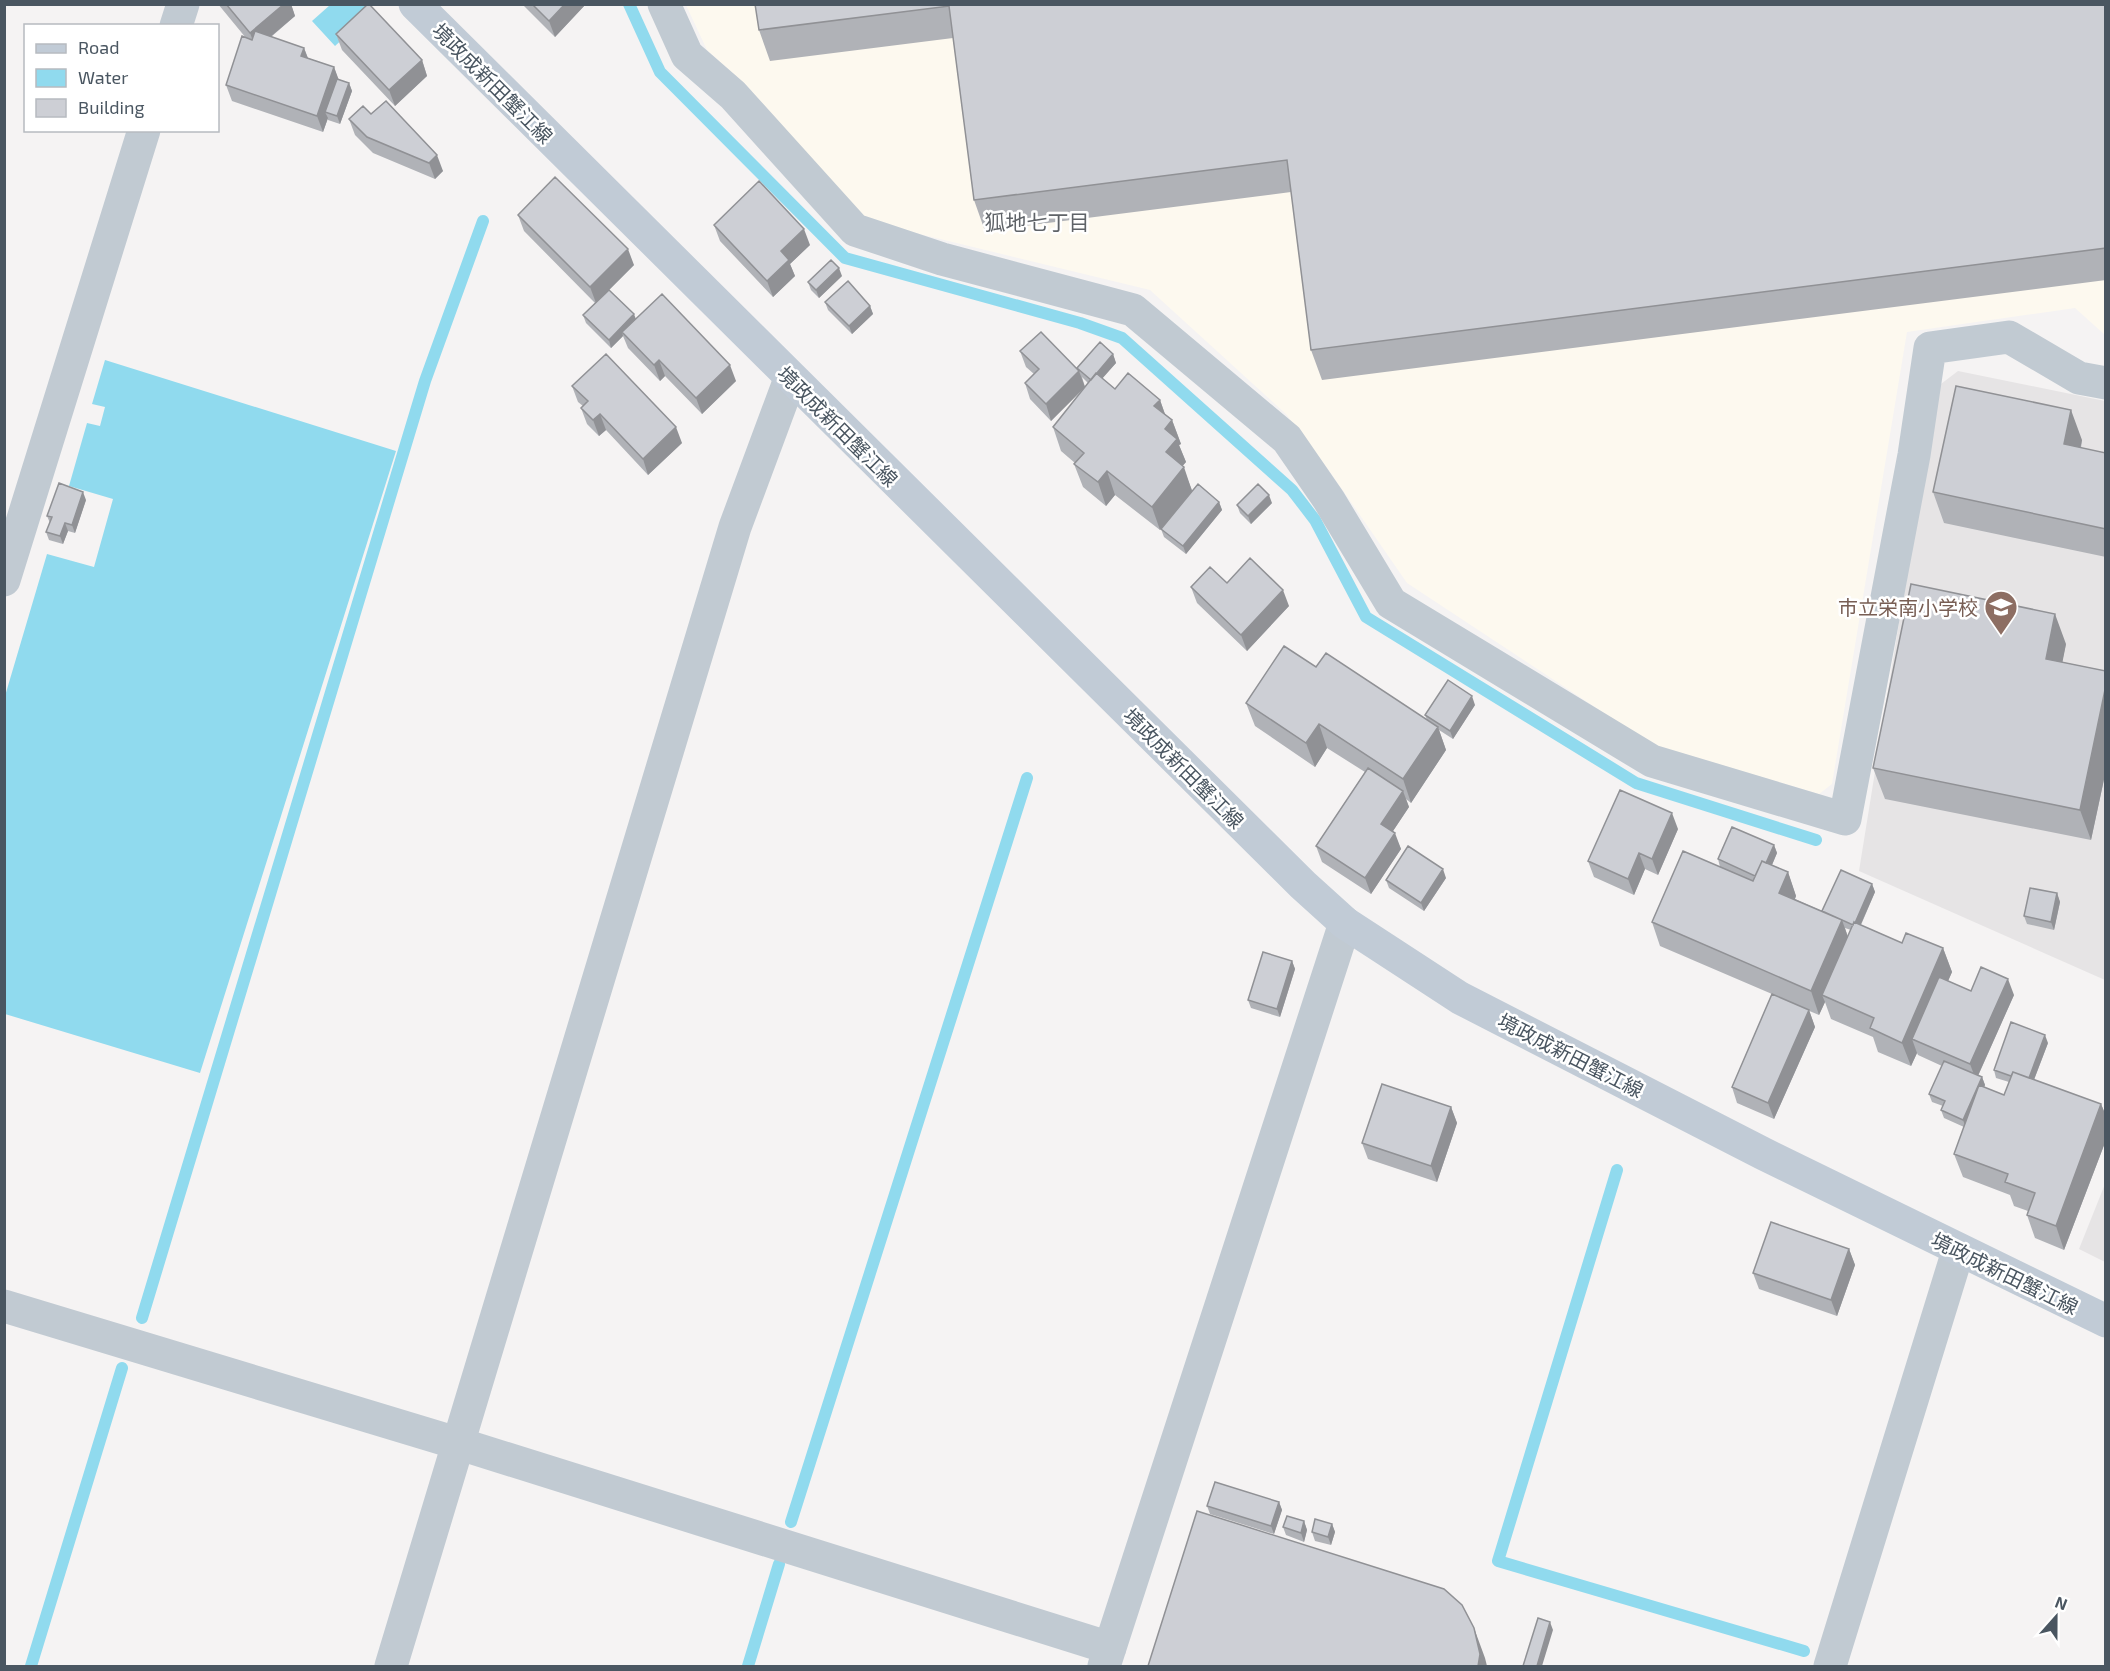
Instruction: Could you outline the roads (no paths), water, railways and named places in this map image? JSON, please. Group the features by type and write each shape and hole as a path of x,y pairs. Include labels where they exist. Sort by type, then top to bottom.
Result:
{"main road":[{"name":"境政成新田蟹江線","path":"415,4 1302,885 1345,923 1460,998 1958,1251 2106,1321"}],"street":[{"path":"177,24 183,4"},
{"path":"664,4 687,55 733,95 855,230 942,260 1133,310 1287,439 1329,500 1391,603 1652,761 1845,819 1914,455 1930,348 2009,337 2079,378 2106,383"},
{"path":"4,580 18,488 143,132"},
{"path":"391,1666 460,1444 735,527 790,379"},
{"path":"4,1306 460,1444 1107,1657 1345,923"},
{"path":"1830,1666 1958,1251"}],"water":[{"path":"330,5 367,5 373,11 335,46 312,21"},
{"path":"105,360 396,451 200,1073 5,1014 5,696 47,554 94,567 113,499 69,486 87,423 100,426 105,407 92,404"}],"waterway":[{"path":"629,4 660,72 845,258 1080,323 1122,338 1292,490 1315,520 1366,617 1636,783 1816,840"},
{"path":"142,1318 425,381 483,221"},
{"path":"791,1522 1027,778"},
{"path":"1617,1170 1498,1561 1804,1651"},
{"path":"31,1666 122,1368"},
{"path":"748,1666 779,1564"}],"place":[{"name":"市立栄南小学校","path":"2001,636"}],"district":[{"name":"狐地七丁目","path":"1037,221"}]}
